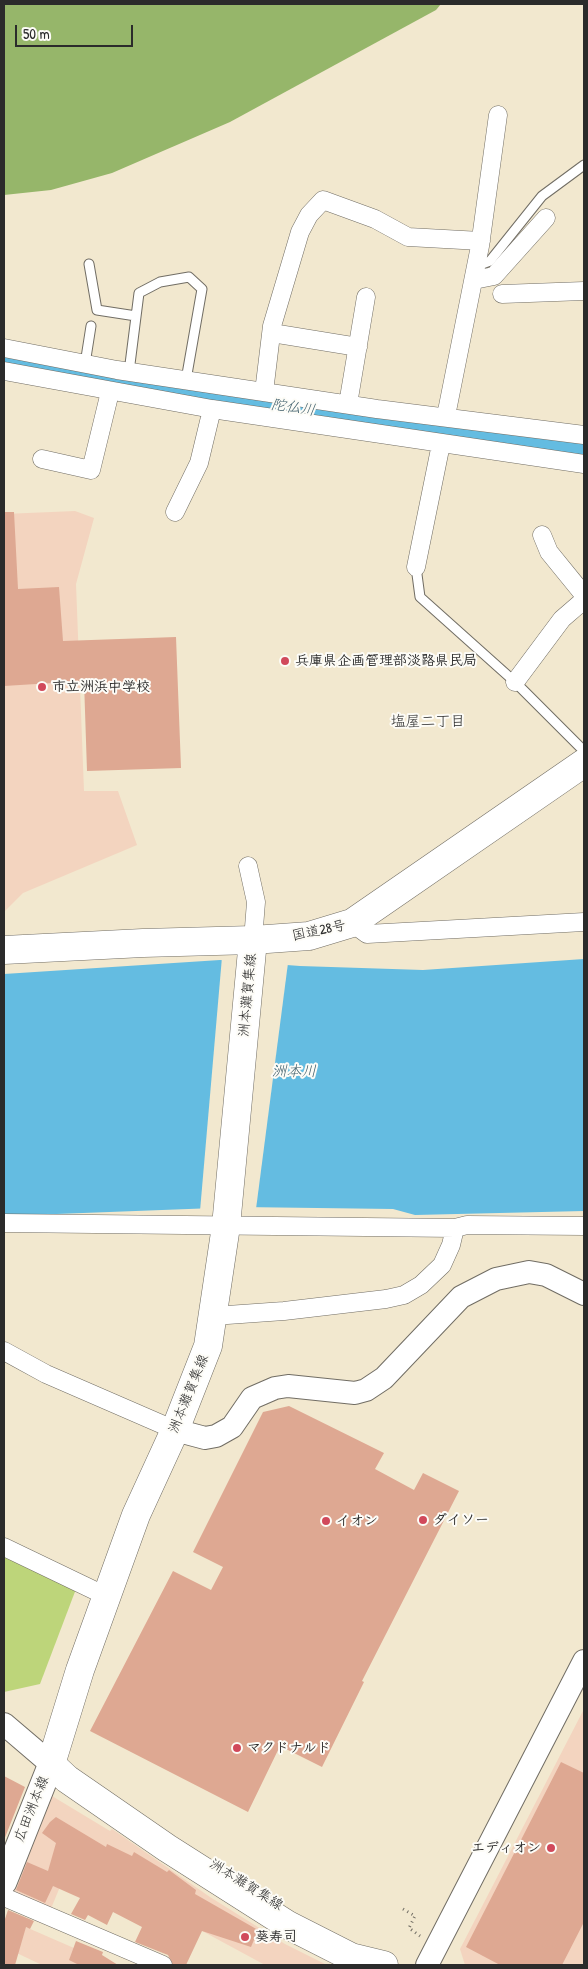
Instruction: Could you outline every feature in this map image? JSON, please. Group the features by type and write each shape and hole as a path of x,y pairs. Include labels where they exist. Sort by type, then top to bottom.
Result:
{"main road":[{"name":"国道28号","path":"4,950 143,943 252,948 309,936 352,924 584,763"},
{"name":"洲本灘賀集線","path":"252,948 226,1226 208,1346 201,1368 175,1430 136,1515 106,1596 51,1764 67,1779 102,1803 288,1926 350,1957 384,1965"},
{"name":"広田洲本線","path":"4,1882 10,1844 51,1764"},
{"name":"洲本灘賀集線","path":"102,1803 174,1840 286,1910 366,1949 391,1965"}],"street":[{"path":"446,416 476,273 498,115"},
{"path":"264,392 272,333 300,232 309,214 323,200 375,219 408,237 481,241"},
{"path":"476,273 494,276 546,218"},
{"path":"502,294 584,291"},
{"path":"348,404 366,297"},
{"path":"272,333 358,347"},
{"path":"4,348 129,372 377,409 446,416 584,435"},
{"path":"4,371 110,392 212,409 584,464"},
{"path":"42,459 91,470 110,392"},
{"path":"175,512 199,463 212,409"},
{"path":"373,433 377,409"},
{"path":"416,567 441,444"},
{"path":"542,535 549,552 584,595"},
{"path":"515,682 562,619 584,600"},
{"path":"248,866 256,902 252,948"},
{"path":"352,924 367,934 584,922"},
{"path":"4,1223 455,1228 467,1225 584,1226"},
{"path":"213,1316 284,1311 386,1299 404,1295 421,1285 442,1265 451,1246 455,1228"},
{"path":"4,1351 46,1374 175,1430 206,1438 216,1436 232,1427 252,1398 259,1393 275,1388 288,1386 355,1393 366,1390 384,1378 461,1297 496,1279 529,1272 546,1275 584,1294"},
{"path":"4,1547 106,1596"},
{"path":"427,1965 584,1661"},
{"path":"4,1724 51,1764"},
{"path":"4,1897 162,1965"}],"lane":[{"path":"476,273 490,261 542,196 584,165"},
{"path":"89,264 97,310 136,316"},
{"path":"129,372 139,293 160,282 189,277 202,289 186,380"},
{"path":"85,364 91,326"},
{"path":"416,567 420,597 515,682 584,751"}],"path":[{"path":"403,1909 415,1916 409,1928 420,1936"}],"shaded area":[{"name":"市立洲浜中学校","path":"75,511 94,518 76,584 84,791 118,791 137,845 23,893 4,912 4,514"},
{"name":"エディオン","path":"584,1709 584,1965 465,1965 460,1949"},
{"path":"52,1796 110,1831 112,1829 210,1897 285,1944 327,1965 265,1965 71,1860 50,1911 16,1895 14,1888"},
{"path":"5,1918 113,1965 42,1965 4,1947"}],"green space":[{"path":"4,4 441,4 436,10 230,122 112,173 51,190 4,195"},
{"path":"4,1554 76,1589 40,1684 4,1692"}],"water":[{"name":"洲本川","path":"584,959 584,1211 415,1215 393,1209 241,1207 4,1216 4,974 220,960 300,966 423,970"}],"pier":[{"path":"222,957 288,963 256,1209 200,1211"}],"building":[{"path":"4,512 14,512 18,589 59,587 63,641 176,637 181,768 87,771 84,681 4,686"},
{"path":"289,1406 384,1453 375,1469 414,1490 423,1473 459,1491 362,1681 364,1682 322,1767 280,1746 248,1812 90,1731 173,1571 211,1590 223,1567 193,1552 263,1412"},
{"name":"エディオン","path":"561,1762 584,1773 584,1922 562,1965 500,1965 466,1947"},
{"path":"4,1776 25,1787 4,1840"},
{"path":"56,1817 106,1847 107,1844 132,1856 134,1852 167,1872 169,1870 196,1890 195,1894 258,1930 251,1947 202,1931 186,1965 173,1965 168,1955 135,1942 142,1927 113,1912 107,1925 88,1915 85,1920 71,1914 80,1898 53,1886 45,1903 16,1890 27,1862 48,1871 56,1843 42,1833"},
{"path":"8,1910 34,1921 30,1929 26,1927 15,1965 4,1965 4,1922"},
{"path":"76,1941 103,1952 102,1955 118,1965 79,1965 69,1960"}],"waterway":[{"name":"陀仏川","path":"4,359 94,378 584,451"}],"place":[{"name":"兵庫県企画管理部淡路県民局","path":"285,661"},
{"name":"市立洲浜中学校","path":"42,687"},
{"name":"ダイソー","path":"423,1520"},
{"name":"イオン","path":"326,1521"},
{"name":"マクドナルド","path":"237,1748"},
{"name":"エディオン","path":"551,1848"},
{"name":"葵寿司","path":"245,1937"}],"district":[{"name":"塩屋二丁目","path":"428,722"}]}
